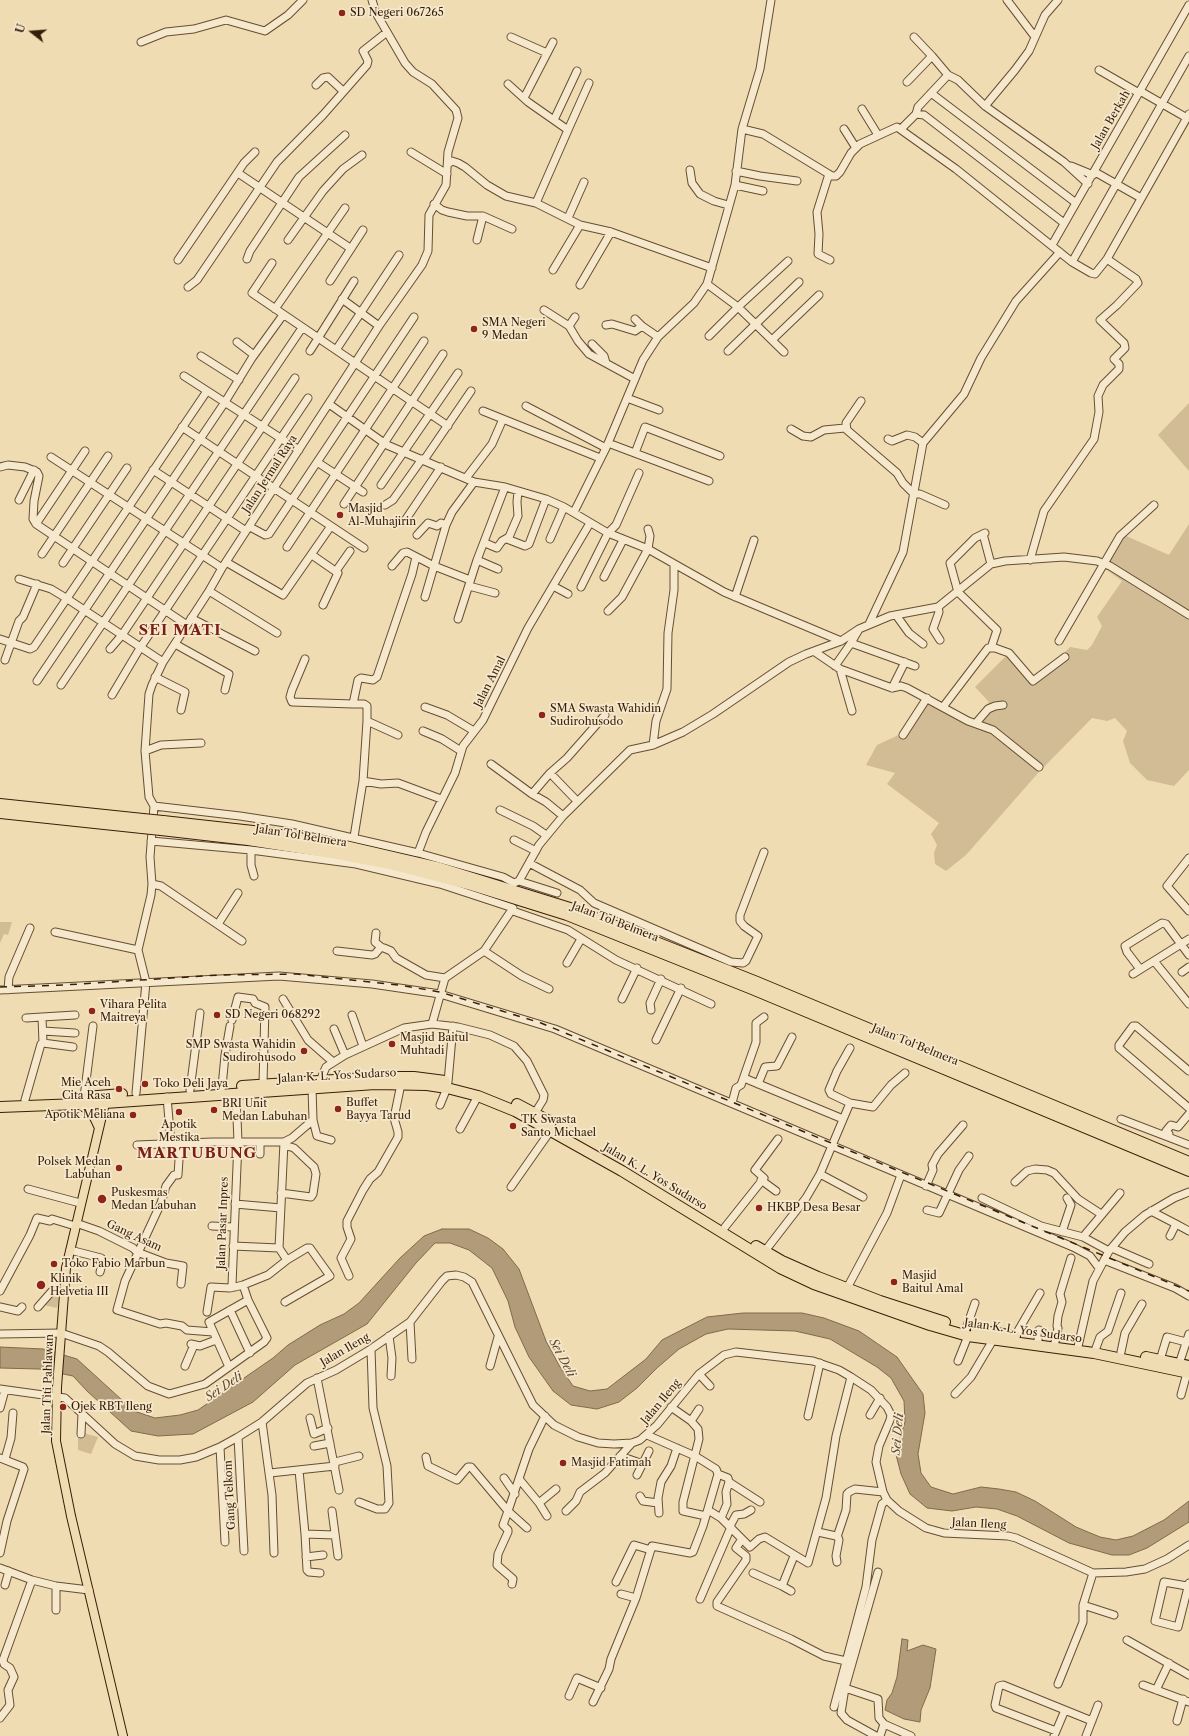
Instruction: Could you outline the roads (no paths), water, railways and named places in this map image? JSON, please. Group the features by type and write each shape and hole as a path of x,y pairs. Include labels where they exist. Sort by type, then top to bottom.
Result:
{"highway":[{"name":"Jalan Tol Belmera","path":"0,804 142,824"},
{"name":"Jalan Tol Belmera","path":"0,813 162,826 262,832 342,845 437,867 570,908 757,982 1189,1162"},
{"name":"Jalan Tol Belmera","path":"162,826 338,854 390,864 471,885 567,916 752,989 1189,1171"},
{"name":"Jalan K. L. Yos Sudarso","path":"105,1100 136,1093 171,1095 190,1090 222,1087 263,1088 401,1080 480,1089 534,1113 782,1261 845,1292 930,1325 967,1332 1015,1336 1038,1335 1055,1342 1077,1348 1186,1369"},
{"name":"Jalan K. L. Yos Sudarso","path":"448,1085 515,1110 676,1203 780,1268 814,1284 845,1292"},
{"name":"Jalan K. L. Yos Sudarso","path":"0,1107 171,1095 236,1093 263,1088"},
{"name":"Jalan K. L. Yos Sudarso","path":"0,1101 81,1101"},
{"name":"Jalan K. L. Yos Sudarso","path":"967,1332 993,1340 1077,1348 1096,1348 1121,1352 1160,1360 1186,1369"}],"main road":[{"name":"Jalan Titi Pahlawan","path":"105,1100 100,1128 80,1203 63,1292 57,1387 56,1442 123,1736"},
{"path":"81,1101 92,1111 100,1128"}],"street":[{"path":"141,42 166,32 194,29 224,21 231,21 265,31 288,15 303,0"},
{"path":"574,512 590,482 634,379 644,360 658,337 694,303 707,284 728,205 735,185 742,129 760,69 771,0"},
{"path":"1007,0 1035,37"},
{"path":"985,106 1015,70 1032,45 1046,15 1058,0"},
{"name":"Jalan Jermal Raya","path":"154,806 149,797 145,751 149,694 155,677 222,568 379,326 418,271 427,254 428,220 434,204 446,185 450,144 458,118 456,110 432,84 409,68 376,13 376,1"},
{"name":"Jalan Berkah","path":"1052,245 1094,174 1189,5"},
{"path":"188,287 197,280 278,160 369,63 363,51 387,32"},
{"path":"511,37 547,53"},
{"path":"914,37 948,75 958,80 985,106 1064,162 1088,184"},
{"path":"524,98 553,42"},
{"path":"907,82 932,56"},
{"path":"1072,262 1189,56"},
{"path":"742,129 762,134 829,174 836,176 856,148 897,127 1052,245 1072,262 1095,274 1107,259 1188,116 1099,70"},
{"path":"554,120 577,71"},
{"path":"901,129 916,114 918,107 948,75"},
{"path":"316,85 323,78 328,77 343,92"},
{"path":"536,203 590,83"},
{"path":"508,84 524,98 568,130"},
{"path":"931,93 1076,204"},
{"path":"862,109 878,136"},
{"path":"916,114 924,115 1064,224"},
{"path":"844,129 856,148"},
{"path":"247,259 250,251 306,170 345,135"},
{"path":"178,260 238,173 255,152"},
{"path":"411,152 447,174"},
{"path":"288,240 323,191 344,169 362,155"},
{"path":"448,164 452,162 465,167 487,185 506,196 536,203 580,225 611,232 712,268"},
{"path":"1064,162 1117,184 1141,198"},
{"path":"690,170 692,183 700,194 708,199 728,205"},
{"path":"736,171 760,176 797,180"},
{"path":"238,173 350,248"},
{"path":"829,174 817,212 819,234 818,254 830,260"},
{"path":"568,218 584,182"},
{"path":"735,185 763,191"},
{"path":"434,204 442,210 448,212 468,216 483,216 512,229"},
{"path":"275,309 345,208"},
{"path":"476,240 483,216"},
{"path":"553,270 580,225"},
{"path":"330,281 363,230"},
{"path":"580,285 611,232"},
{"path":"869,624 903,552 923,443 964,394 981,358 1016,301 1060,252"},
{"path":"336,350 399,255"},
{"path":"1030,560 1044,511 1094,439 1099,412 1098,396 1103,385 1119,369 1119,364 1114,359 1124,348 1124,343 1100,320 1138,283 1136,279 1107,259"},
{"path":"709,336 788,261"},
{"path":"272,263 252,293 448,426"},
{"path":"310,351 354,281"},
{"path":"728,351 755,323 799,282"},
{"path":"707,284 738,307 784,352"},
{"path":"772,340 819,295"},
{"path":"342,299 379,326"},
{"path":"544,310 569,326 578,342 589,354 634,379"},
{"path":"37,681 225,402 254,356 284,315"},
{"path":"153,470 190,493 227,519 267,536 414,317"},
{"path":"569,326 575,317"},
{"path":"635,319 658,337"},
{"path":"606,325 612,324 635,331 642,326"},
{"path":"61,685 302,328"},
{"path":"288,547 424,341"},
{"path":"237,342 254,356"},
{"path":"592,344 604,356 606,363"},
{"path":"344,504 443,354"},
{"path":"201,356 239,380"},
{"path":"381,484 458,373"},
{"path":"184,376 299,450"},
{"path":"110,649 122,634 295,378"},
{"path":"0,640 30,649 34,647 207,391"},
{"path":"385,505 393,500 448,426 471,391"},
{"path":"112,695 140,648 308,398"},
{"path":"627,398 659,410"},
{"path":"845,428 849,417 861,401"},
{"path":"329,404 384,443 474,482 505,487 546,499 574,512 608,533 648,549 674,565 736,597 841,641"},
{"path":"526,406 607,445 635,453 709,482"},
{"path":"483,411 600,458"},
{"path":"466,478 492,444 502,419"},
{"path":"182,427 364,548"},
{"path":"635,453 646,427 720,456"},
{"path":"791,429 803,436 811,437 824,430 845,428 897,473 914,494 920,494 945,505"},
{"path":"888,439 892,441 907,434 915,437 923,443"},
{"path":"36,524 85,451"},
{"path":"42,554 108,456"},
{"path":"51,457 222,568"},
{"path":"317,462 363,492"},
{"path":"0,467 8,464 37,472 39,476 34,502 33,519 36,524 166,610 189,622 255,651"},
{"path":"404,522 441,467"},
{"path":"62,563 127,468"},
{"path":"19,500 34,470"},
{"path":"581,587 608,533 616,525 639,473"},
{"path":"425,597 446,525 474,482"},
{"path":"458,619 477,560 505,487"},
{"path":"507,539 518,516 516,502 518,491"},
{"path":"484,543 497,548 502,540 507,539 525,546 529,544 546,499"},
{"path":"1059,641 1120,536 1154,505"},
{"path":"550,540 564,507"},
{"name":"Jalan Amal","path":"418,853 441,798 447,792 455,773 465,741 483,720 528,628 590,523"},
{"path":"417,536 428,524 437,526 441,524 446,525"},
{"path":"226,562 283,595 312,556 331,526"},
{"path":"608,611 619,601 648,549 650,536 648,529"},
{"path":"943,707 984,652 991,648 996,637 997,630 958,592 950,564 952,560 975,538 984,533 991,564"},
{"path":"604,577 623,540"},
{"path":"736,597 754,540"},
{"path":"336,571 350,551"},
{"path":"392,566 404,552 469,583 495,593"},
{"path":"312,556 336,571 338,575 323,605"},
{"path":"353,704 358,680 361,678 373,680 377,677 412,574 416,557"},
{"path":"519,881 546,835 563,816 630,750 653,744 683,732 713,714 789,662 841,641 869,624 896,615 938,607 991,564 1005,561 1064,557 1104,563 1180,608 1189,615"},
{"path":"477,560 498,569"},
{"path":"653,744 656,721 667,689 668,633 675,578 674,565"},
{"path":"19,579 36,584 66,598 163,662"},
{"path":"5,660 36,584"},
{"path":"553,586 568,594"},
{"path":"209,590 277,633"},
{"path":"938,607 939,612 933,629 940,640"},
{"path":"896,615 909,633 923,644"},
{"path":"852,711 838,667 859,629"},
{"path":"851,643 914,666"},
{"path":"175,644 229,674 225,690"},
{"path":"991,648 1009,653 1033,681 1065,657"},
{"path":"815,652 838,667 892,688 901,686 907,688 968,721 993,730 1039,767"},
{"path":"305,659 292,690 290,697 292,702 364,704 367,706 363,781 354,837"},
{"path":"892,688 905,662"},
{"path":"155,677 185,692 181,710"},
{"path":"903,735 927,698"},
{"path":"976,723 988,709 995,706 1004,705"},
{"path":"425,707 447,715 474,730"},
{"path":"532,794 550,773 567,758 604,715"},
{"path":"366,721 398,735"},
{"path":"423,731 439,737 461,751"},
{"path":"145,751 161,745 201,743"},
{"path":"491,764 532,794 546,802 563,816"},
{"path":"550,773 578,801"},
{"path":"363,781 381,784 398,783 441,798"},
{"path":"136,1093 146,982 138,950 151,895 151,839 154,806 255,818 354,837 503,877 514,883 519,881 557,893"},
{"path":"500,810 534,826 546,835"},
{"path":"151,839 356,864 440,884 557,925 581,938 606,955 681,988 711,1004"},
{"path":"514,840 536,852"},
{"path":"251,850 251,865 254,876"},
{"path":"529,863 580,890 594,903 731,962 744,963 758,936 744,926 740,921 740,915 764,852"},
{"path":"1189,858 1167,886 1189,911"},
{"path":"152,884 161,886 242,941"},
{"path":"218,924 238,893"},
{"path":"432,1024 445,978 484,951 513,909"},
{"path":"1140,969 1125,949 1126,944 1164,923 1189,955"},
{"path":"8,990 8,977 30,928"},
{"path":"55,932 138,950"},
{"path":"376,933 376,942 381,947 391,951 396,958 426,975 445,978"},
{"path":"567,963 581,938"},
{"path":"1133,974 1189,939"},
{"path":"337,951 372,955 375,954 381,947"},
{"path":"484,951 522,976 549,989"},
{"path":"1154,961 1189,1004"},
{"path":"622,999 637,968"},
{"path":"1182,972 1189,968"},
{"path":"0,990 279,976 358,982 440,994 555,1029 1073,1247 1090,1256 1099,1268"},
{"path":"651,1010 650,1003 660,979"},
{"path":"656,1040 681,988"},
{"path":"222,1087 225,1055 238,997 253,999 255,1003 265,1007 263,1088"},
{"path":"284,999 308,1040 333,1062"},
{"path":"190,1090 200,1013"},
{"path":"26,1018 75,1015"},
{"path":"352,1015 363,1046"},
{"path":"25,1100 41,1044 43,1043 42,1017"},
{"path":"732,1103 736,1088 741,1084 744,1078 757,1038 755,1027 756,1023 764,1017"},
{"path":"331,1140 317,1136 313,1120 316,1084 326,1067 363,1046 404,1028 432,1024 453,1026 490,1035 514,1046 527,1061 544,1095 543,1100 534,1113"},
{"path":"81,1101 93,1026"},
{"path":"440,1105 448,1085 453,1026"},
{"path":"1189,1071 1136,1026 1133,1026 1119,1045 1118,1048 1189,1108"},
{"path":"334,1029 345,1055"},
{"path":"43,1031 75,1033"},
{"path":"758,1084 765,1067 777,1066 792,1037"},
{"path":"43,1043 73,1047"},
{"path":"850,1048 837,1071 829,1090 831,1094 850,1102 873,1107 890,1085 905,1072"},
{"path":"744,1078 843,1119"},
{"path":"349,1276 341,1258 351,1239 346,1227 347,1221 363,1190 370,1179 378,1172 398,1137 394,1118 401,1080"},
{"name":"Jalan Pasar Inpres","path":"234,1286 233,1227 238,1142 236,1093"},
{"path":"171,1095 171,1144"},
{"path":"460,1129 478,1096"},
{"path":"765,1251 806,1198 820,1174 850,1102"},
{"path":"1168,1137 1166,1131 1171,1125 1178,1127 1189,1114"},
{"path":"1121,1119 1189,1144"},
{"path":"284,1143 313,1120"},
{"path":"926,1186 932,1171 932,1165 938,1154 963,1125"},
{"path":"511,1187 551,1130"},
{"path":"725,1227 764,1178 755,1170 778,1139"},
{"path":"137,1145 238,1142 284,1143 294,1148 314,1167 316,1171 313,1194 311,1197 281,1193"},
{"path":"260,1142 260,1154"},
{"path":"284,1143 279,1248 287,1260"},
{"path":"180,1144 178,1175 174,1175 166,1186 161,1204 137,1252 125,1281 116,1310 160,1324 166,1323 182,1326 187,1330 213,1332"},
{"path":"927,1210 939,1213 947,1194 968,1156"},
{"path":"1015,1182 1027,1171 1034,1169 1047,1170 1054,1173 1078,1198 1101,1214"},
{"path":"820,1174 863,1196"},
{"path":"845,1292 886,1213 901,1175"},
{"path":"761,1180 776,1191"},
{"path":"28,1189 80,1203"},
{"path":"1077,1348 1093,1281 1099,1268 1111,1250 1125,1232 1151,1211 1189,1192"},
{"path":"1083,1237 1120,1193"},
{"path":"982,1198 1041,1226 1083,1237 1111,1250 1149,1264"},
{"path":"1062,1232 1072,1205 1066,1198"},
{"path":"235,1204 281,1208"},
{"path":"1151,1211 1189,1231"},
{"name":"Gang Asam","path":"0,1291 30,1235 37,1218 50,1221 52,1219 76,1224 99,1231 134,1248 137,1252 166,1263 183,1266 181,1284"},
{"path":"1170,1236 1176,1224"},
{"path":"212,1226 233,1227"},
{"path":"233,1246 279,1248"},
{"path":"207,1312 211,1288 230,1288 244,1285 268,1275 287,1260 308,1247 330,1276 285,1302"},
{"path":"70,1250 101,1258 103,1260 100,1272"},
{"path":"1055,1342 1058,1328 1056,1326 1062,1302 1060,1294 1071,1258"},
{"path":"1104,1260 1175,1288 1189,1296"},
{"name":"Jalan Ileng","path":"58,1397 65,1398 115,1444 135,1456 159,1460 180,1460 220,1447 262,1422 297,1390 317,1378 336,1370 371,1349 410,1322 442,1280 447,1276 460,1275 472,1282 525,1392 533,1405 554,1425 578,1437 598,1443 632,1443 647,1435 699,1374 716,1359 736,1352 820,1363 851,1377 880,1398 891,1415 879,1446 876,1462 883,1492 887,1500 899,1511 926,1528 944,1533 1008,1536 1016,1538 1093,1573 1126,1572 1146,1569 1167,1559 1189,1545"},
{"path":"0,1334 61,1333 99,1346 148,1386 162,1393 169,1394 205,1384 264,1342 266,1338 248,1300 244,1285"},
{"path":"38,1307 52,1291 63,1292"},
{"path":"1015,1336 1040,1293"},
{"path":"1096,1348 1100,1337 1108,1331 1121,1293"},
{"path":"229,1367 209,1322 248,1300"},
{"path":"958,1361 975,1303"},
{"path":"1121,1352 1126,1333 1142,1304"},
{"path":"0,1307 18,1311 22,1307"},
{"path":"230,1310 250,1352"},
{"path":"410,1322 412,1359"},
{"path":"1181,1395 1186,1369 1186,1342 1189,1334"},
{"path":"389,1336 392,1358 391,1376"},
{"path":"490,1366 498,1337"},
{"path":"1160,1360 1167,1337 1186,1342"},
{"path":"185,1366 193,1344 202,1346 216,1340"},
{"path":"955,1394 968,1381 993,1340"},
{"path":"359,1502 377,1509 385,1509 389,1503 387,1466 373,1408 371,1349"},
{"path":"808,1416 820,1363"},
{"path":"699,1374 710,1386"},
{"path":"671,1407 691,1421 698,1429 700,1434 683,1502 683,1512 707,1513 721,1518 751,1547 759,1539 765,1537 794,1556 808,1563 818,1532 829,1483 842,1406 851,1377"},
{"path":"317,1378 339,1490"},
{"path":"0,1408 2,1390 58,1397"},
{"path":"870,1415 880,1398"},
{"path":"691,1421 699,1410"},
{"path":"0,1553 4,1520 24,1469 23,1467 3,1458 11,1438 13,1413"},
{"path":"82,1414 82,1434"},
{"path":"512,1584 513,1579 496,1566 498,1554 508,1531 503,1525 520,1480 529,1449 545,1416"},
{"path":"310,1418 314,1434 328,1428"},
{"path":"262,1422 270,1473 274,1554"},
{"path":"593,1702 601,1688 636,1598 652,1546 692,1553 707,1513 718,1474 716,1469 695,1456 647,1435"},
{"name":"Gang Telkom","path":"238,1437 244,1551"},
{"path":"314,1446 330,1443"},
{"path":"566,1511 576,1501 580,1492 601,1476 632,1443"},
{"path":"220,1447 225,1542"},
{"path":"659,1513 658,1503 661,1482 671,1466 676,1448"},
{"path":"637,1475 649,1451"},
{"path":"270,1473 335,1464 359,1456"},
{"path":"620,1456 643,1464"},
{"path":"426,1457 428,1466 457,1480 468,1467 471,1467 508,1511 527,1528"},
{"path":"299,1470 306,1534 306,1557 308,1571 320,1573"},
{"path":"718,1474 728,1478 729,1482 760,1502"},
{"path":"504,1478 515,1494"},
{"path":"520,1480 539,1503 547,1516"},
{"path":"721,1518 727,1504 726,1492 729,1482"},
{"path":"539,1503 556,1488"},
{"path":"837,1562 836,1556 839,1540 837,1535 846,1510 848,1493 855,1489 883,1492"},
{"path":"640,1496 643,1501 658,1503"},
{"path":"876,1736 842,1716 841,1713 845,1688 869,1588 872,1540 882,1504 887,1500"},
{"path":"700,1599 736,1515 744,1514 751,1510"},
{"path":"332,1511 338,1556"},
{"path":"818,1532 837,1535"},
{"path":"306,1534 335,1535"},
{"path":"742,1539 736,1548 746,1556 746,1560 717,1602 717,1606 785,1636 824,1656 846,1661"},
{"path":"616,1582 634,1545 651,1550"},
{"path":"306,1557 323,1555"},
{"path":"782,1586 794,1556"},
{"path":"0,1568 32,1580 56,1586 89,1588"},
{"path":"5,1585 9,1571"},
{"path":"834,1707 846,1661 869,1588 878,1572"},
{"path":"753,1573 791,1591"},
{"path":"1058,1684 1083,1622 1083,1605 1093,1573"},
{"path":"0,1718 10,1705 8,1690 14,1677 10,1668 2,1667 5,1651 14,1633 32,1580"},
{"path":"1164,1582 1188,1584 1178,1626 1155,1621 1164,1582"},
{"path":"56,1586 56,1610"},
{"path":"621,1594 636,1598"},
{"path":"1083,1605 1114,1615"},
{"path":"1128,1640 1189,1675"},
{"path":"1156,1690 1169,1663"},
{"path":"569,1696 577,1678 601,1688"},
{"path":"1064,1710 1055,1734 995,1707 999,1686 1003,1685 1092,1721"},
{"path":"1143,1685 1186,1700 1177,1721"},
{"path":"845,1688 878,1698 879,1718 884,1724 911,1736"},
{"path":"1086,1736 1098,1705"},
{"path":"880,1736 884,1724"}],"railway":[{"path":"0,987 64,985 219,975 297,974 399,985 440,992 541,1023 1189,1291"}],"place":[{"name":"SD Negeri 067265","path":"342,13"},
{"name":"SMA Negeri 9 Medan","path":"474,329"},
{"name":"Masjid Al-Muhajirin","path":"340,515"},
{"name":"SMA Swasta Wahidin Sudirohusodo","path":"542,715"},
{"name":"Vihara Pelita Maitreya","path":"92,1011"},
{"name":"SD Negeri 068292","path":"217,1015"},
{"name":"Masjid Baitul Muhtadi","path":"392,1044"},
{"name":"SMP Swasta Wahidin Sudirohusodo","path":"304,1051"},
{"name":"Toko Deli Jaya","path":"145,1084"},
{"name":"Mie Aceh Cita Rasa","path":"119,1089"},
{"name":"Buffet Bayya Tarud","path":"338,1109"},
{"name":"BRI Unit Medan Labuhan","path":"214,1110"},
{"name":"Apotik Mestika","path":"179,1112"},
{"name":"Apotik Meliana","path":"133,1115"},
{"name":"TK Swasta Santo Michael","path":"513,1126"},
{"name":"Polsek Medan Labuhan","path":"119,1168"},
{"name":"Puskesmas Medan Labuhan","path":"102,1199"},
{"name":"HKBP Desa Besar","path":"759,1208"},
{"name":"Toko Fabio Marbun","path":"54,1264"},
{"name":"Masjid Baitul Amal","path":"894,1282"},
{"name":"Klinik Helvetia III","path":"41,1285"},
{"name":"Ojek RBT Ileng","path":"63,1407"},
{"name":"Masjid Fatimah","path":"563,1463"}],"district":[{"name":"SEI MATI","path":"180,631"},
{"name":"MARTUBUNG","path":"197,1154"}],"water label":[{"name":"Sei Deli","path":"562,1358"},
{"name":"Sei Deli","path":"224,1387"},
{"name":"Sei Deli","path":"898,1434"}]}
